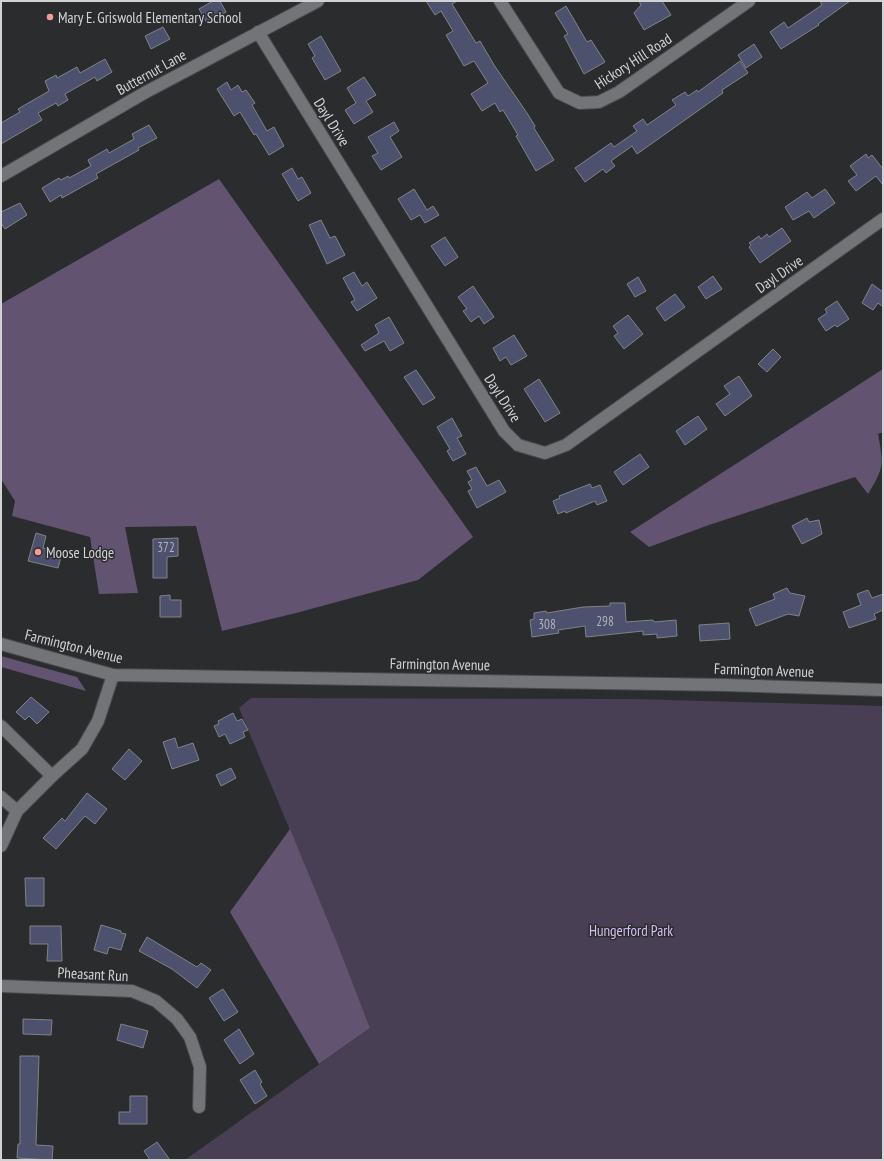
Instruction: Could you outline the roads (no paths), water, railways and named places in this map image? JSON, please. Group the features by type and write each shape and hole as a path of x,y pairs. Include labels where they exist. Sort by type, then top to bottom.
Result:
{"street":[{"name":"Butternut Lane","path":"1,176 146,92 318,1"},
{"name":"Hickory Hill Road","path":"500,1 559,93 580,103 599,102 619,92 749,1"},
{"name":"Dayl Drive","path":"258,32 504,431 518,445 545,453 566,445 883,219"},
{"name":"Farmington Avenue","path":"1,644 113,675 718,685 883,690"},
{"path":"1,846 17,811 82,749 98,721 113,675"},
{"path":"1,726 52,776"},
{"path":"1,797 17,811"},
{"name":"Pheasant Run","path":"1,986 132,991 156,1001 177,1019 190,1037 200,1067 199,1107"}],"place":[{"name":"Mary E. Griswold Elementary School","path":"50,17"},
{"name":"Moose Lodge","path":"38,552"}],"park label":[{"name":"Hungerford Park","path":"631,930"}]}
